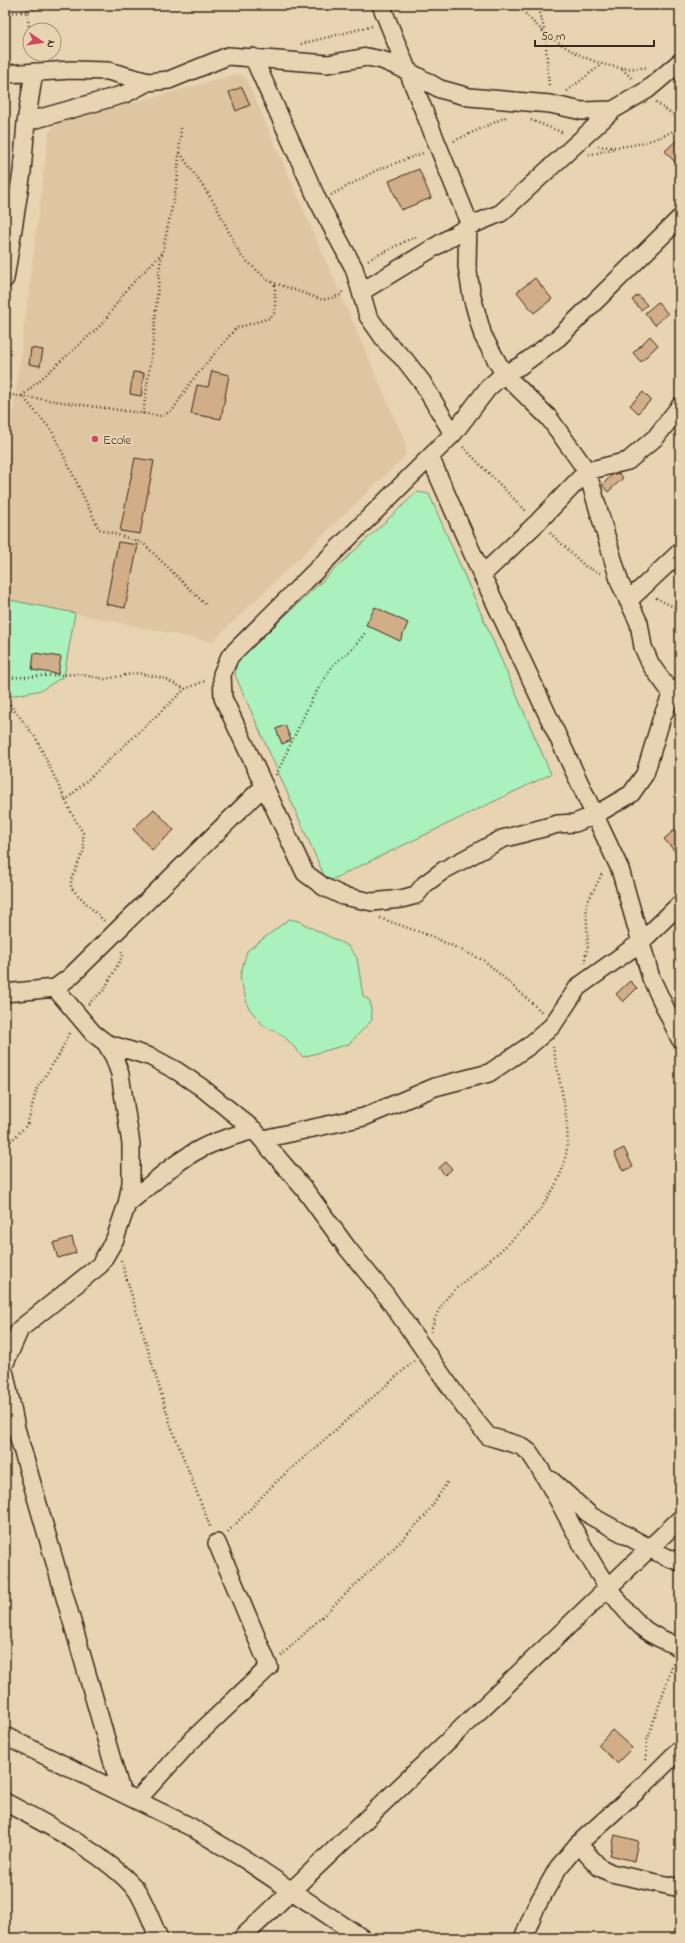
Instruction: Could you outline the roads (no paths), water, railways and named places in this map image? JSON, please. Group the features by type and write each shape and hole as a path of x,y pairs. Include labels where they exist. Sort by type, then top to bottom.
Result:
{"street":[{"path":"381,5 440,148 469,226 467,266 472,298 483,336 504,374 549,418 587,471 620,583 639,623 645,653 651,665 676,690 662,716 645,774 631,794 595,815 575,823 558,824 502,839 444,870 425,884 416,894 401,898 372,902 343,896 324,887 305,873 223,698 222,674 230,656 430,457 458,440 488,388 504,374 520,366 558,338 680,218"},
{"path":"5,74 108,71 148,82 169,80 228,56 328,64 367,56 382,60 408,71 440,89 469,97 550,104 582,111 613,110"},
{"path":"253,57 318,200 354,268 368,316 387,343 405,360 422,382 458,440"},
{"path":"361,292 469,226 500,213 613,110 647,90 680,62"},
{"path":"5,279 22,172 26,122 34,72"},
{"path":"26,122 125,94 148,82"},
{"path":"482,575 538,522 587,471 628,461 656,437 680,406"},
{"path":"430,457 482,575 620,869 651,978 680,1039"},
{"path":"628,601 680,552"},
{"path":"5,993 55,988 70,977 264,786"},
{"path":"127,1204 178,1163 201,1149 224,1138 364,1117 435,1087 490,1072 529,1046 553,1024 578,986 641,942 680,904"},
{"path":"55,988 93,1033 106,1043 151,1057 178,1071 207,1092 258,1134 305,1190 348,1249 385,1294 465,1408 488,1436 521,1446 529,1452 542,1472 594,1566 618,1602 643,1629 679,1648"},
{"path":"5,1363 20,1330 67,1294 100,1266 115,1239 127,1204 131,1183 131,1144 120,1074 106,1043"},
{"path":"5,1374 16,1428 121,1791"},
{"path":"542,1472 591,1516 666,1557 680,1562"},
{"path":"242,1938 680,1519"},
{"path":"138,1799 189,1744 269,1668 217,1543"},
{"path":"5,1736 138,1799 191,1827 292,1890 362,1938"},
{"path":"523,1938 536,1907 558,1868 578,1844 646,1783 680,1749"},
{"path":"5,1802 70,1838 112,1868 136,1889 159,1938"},
{"path":"578,1844 599,1867 611,1873 680,1888"}],"place":[{"name":"Ecole","path":"95,439"}]}
